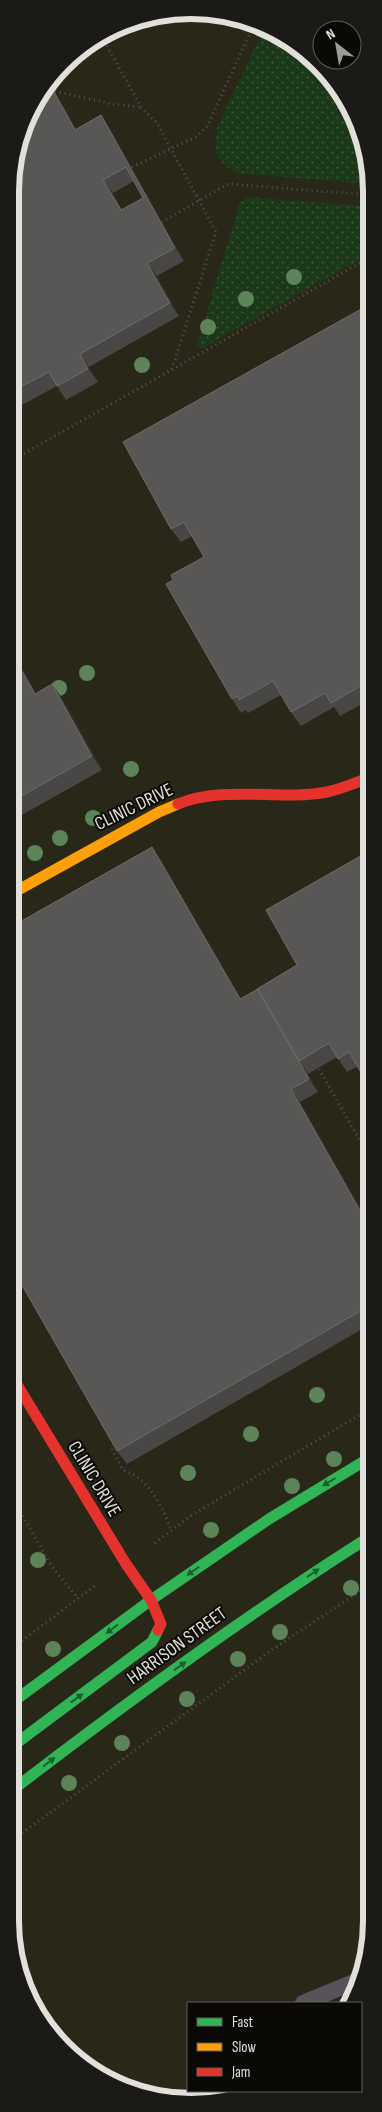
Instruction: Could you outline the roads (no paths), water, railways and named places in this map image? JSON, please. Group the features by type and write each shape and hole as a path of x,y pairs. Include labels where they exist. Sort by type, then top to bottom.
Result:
{"main road":[{"name":"CLINIC DRIVE","path":"19,890 159,812 186,801 218,795 280,795 328,792 363,780"},
{"name":"CLINIC DRIVE","path":"19,1388 104,1528 151,1600 161,1624 152,1642 19,1741"},
{"path":"19,1697 151,1600 268,1519 363,1462"},
{"name":"HARRISON STREET","path":"19,1785 119,1710 258,1610 363,1541"}],"lane":[{"path":"305,2002 352,1983"}]}
